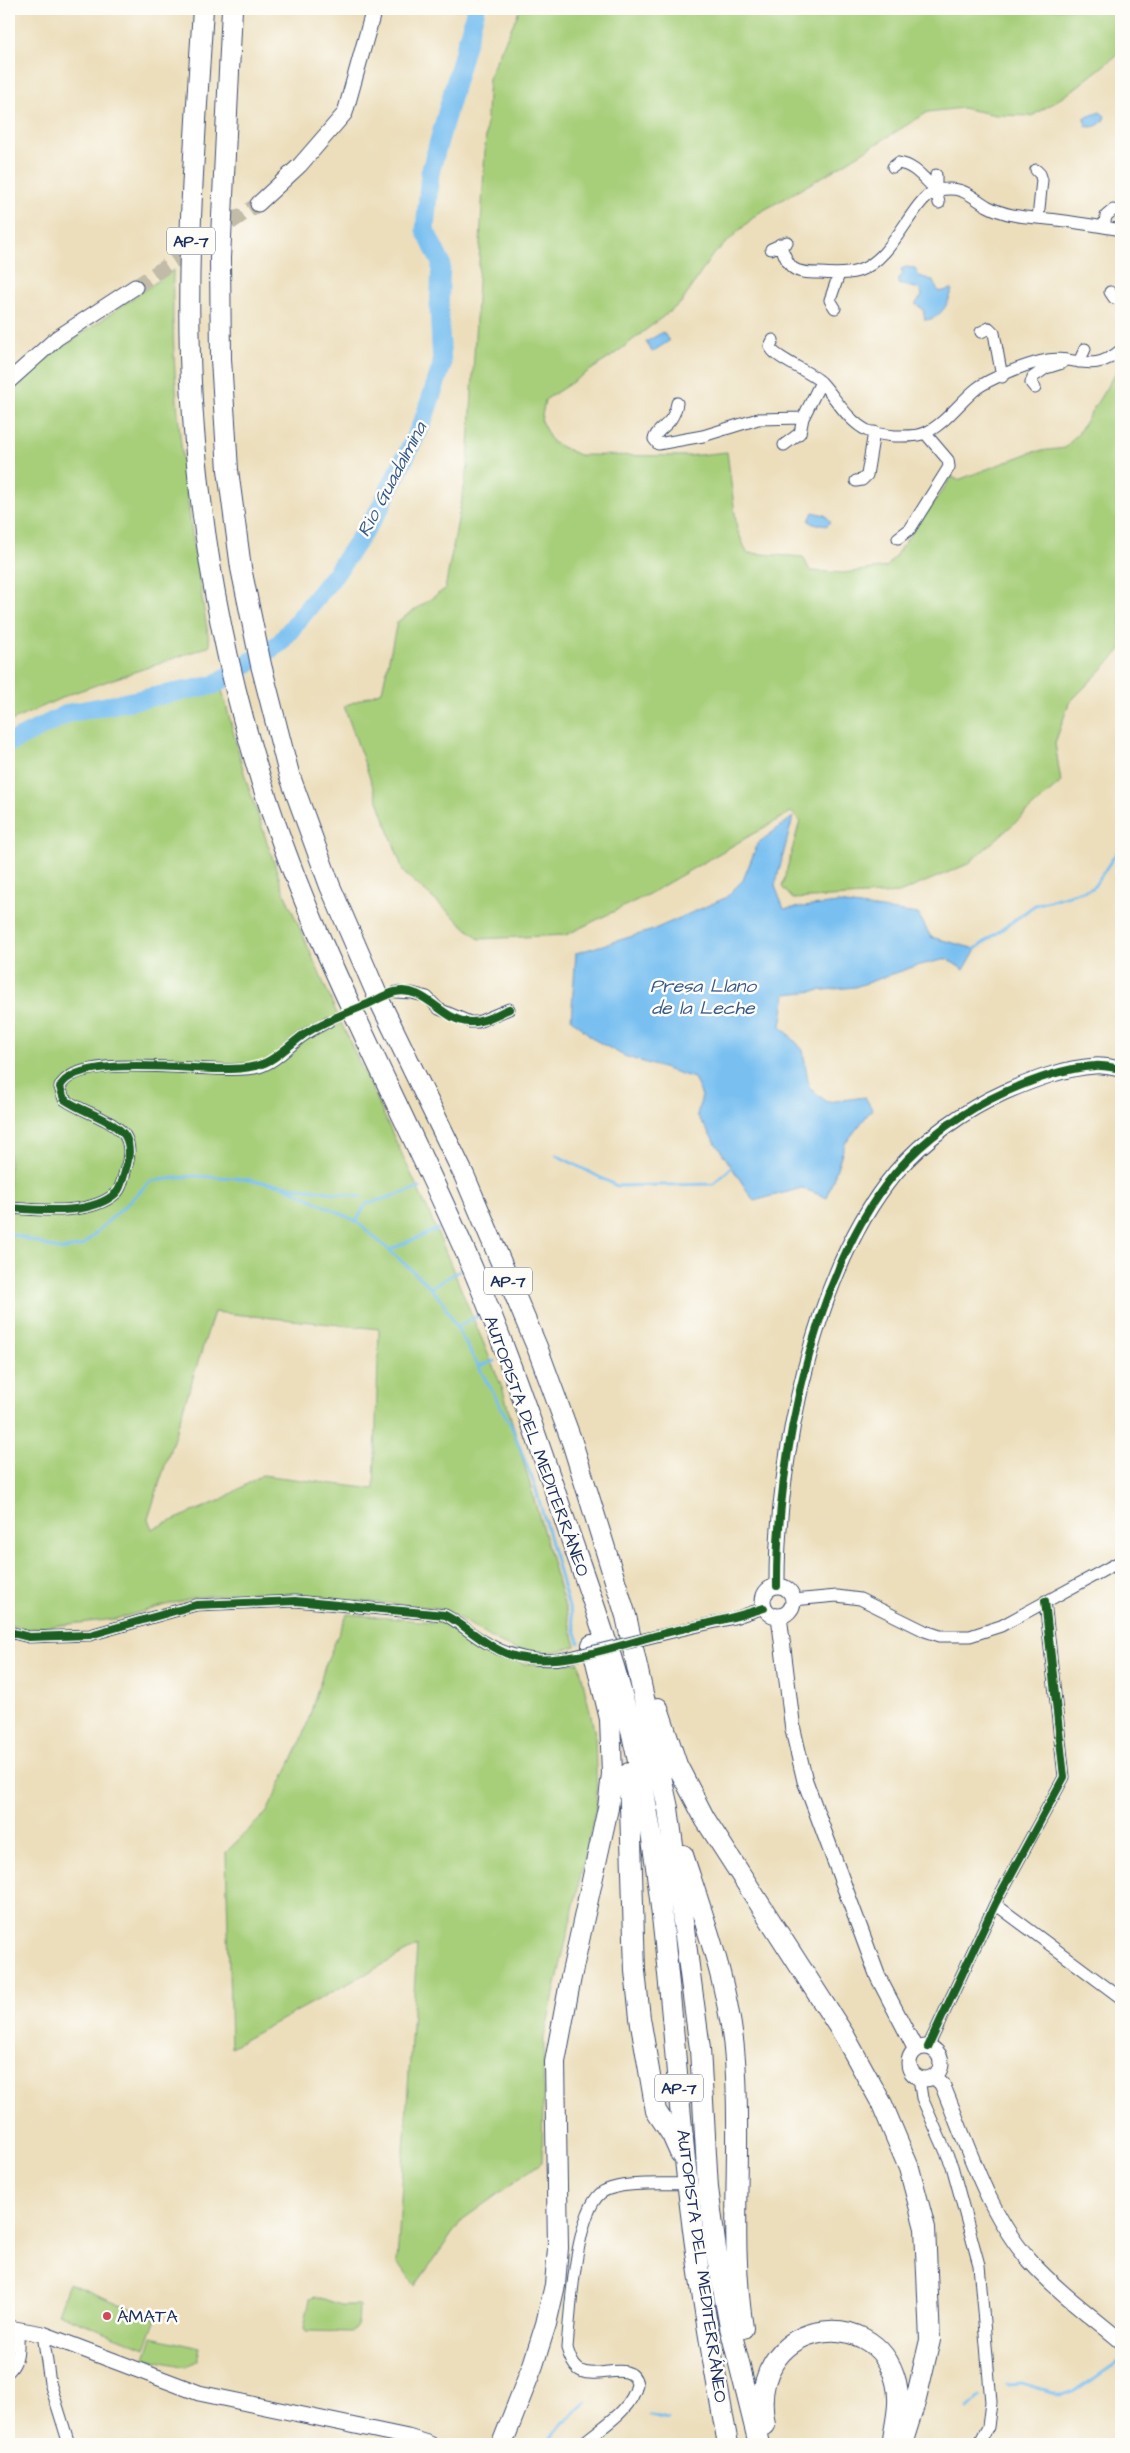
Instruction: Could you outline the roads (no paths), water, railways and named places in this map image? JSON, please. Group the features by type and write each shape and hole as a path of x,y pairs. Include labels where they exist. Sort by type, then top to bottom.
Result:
{"highway":[{"name":"AUTOPISTA DEL MEDITERRÁNEO","path":"203,9 192,189 190,296 192,399 198,473 216,596 228,656 264,792 304,904 327,958 474,1273 534,1428 619,1684 654,1851 687,2184 711,2355 728,2444"},
{"name":"AUTOPISTA DEL MEDITERRÁNEO","path":"232,9 220,258 221,359 228,470 241,568 252,620 289,774 330,886 353,941 464,1175 537,1347 572,1442 626,1616 668,1808 700,2049 708,2188 726,2254 730,2327 759,2444"},
{"path":"502,2444 536,2356 546,2324 555,2284 558,2239 555,2062 571,1977 608,1808 613,1755 610,1719 599,1665 553,1521 534,1428"},
{"path":"626,1616 677,1765 701,1811 744,1883 844,2035 882,2104 909,2168 925,2228 930,2340 916,2399 902,2444"},
{"path":"597,1617 604,1660 630,1782 633,1936 640,2018 656,2111 672,2135"},
{"path":"668,1808 711,1938 729,2009 735,2058 738,2112 726,2254"},
{"path":"632,1830 646,1908 649,2022 662,2101 672,2135 685,2163"},
{"path":"646,1908 654,1851"},
{"path":"711,1938 728,2115 726,2254"},
{"path":"769,2444 762,2402 763,2387 771,2368 780,2353 791,2342 805,2335 823,2331 840,2331 865,2340 888,2363 896,2381 898,2397 892,2444"}],"street":[{"path":"258,204 300,165 345,113 374,9"},
{"path":"893,167 900,163 914,169 936,190"},
{"path":"936,175 936,190 939,203"},
{"path":"1038,218 1041,177"},
{"path":"779,245 788,265 794,270 808,274 839,274 858,271 875,262 892,246 928,193 936,190 960,190 975,196 988,206 1013,216 1121,230"},
{"path":"1104,227 1106,216 1113,210"},
{"path":"835,308 830,300 839,274"},
{"path":"9,381 57,338 135,287"},
{"path":"1110,292 1114,298 1121,300"},
{"path":"981,332 984,329 991,329 998,339 1002,377"},
{"path":"773,340 770,346 773,352 821,382 852,419 869,431 908,436 924,433 962,409 978,388 1044,360 1073,361 1086,364 1106,361 1121,350"},
{"path":"1036,388 1031,383 1033,377 1046,368 1073,361 1086,349"},
{"path":"784,445 800,433 803,418 807,413 815,390 821,382"},
{"path":"677,403 671,422 654,437 658,444 703,436 758,419 803,418"},
{"path":"856,482 862,480 867,475 874,432"},
{"path":"898,538 910,529 949,467 948,460 924,433"},
{"path":"396,992 412,993 427,997 438,1010 470,1022 478,1022 509,1009"},
{"path":"9,1208 76,1210 108,1198 117,1192 129,1159 129,1145 123,1134 102,1118 64,1099 60,1087 63,1081 78,1072 104,1068 160,1066 229,1069 260,1067 286,1051 304,1035 330,1021"},
{"path":"777,1586 779,1519 800,1385 830,1291 851,1239 874,1202 896,1171 937,1133 979,1104 1036,1079 1096,1066 1121,1069"},
{"path":"793,1600 836,1596 860,1599 925,1631 940,1636 952,1637 984,1633 1001,1626 1121,1561"},
{"path":"777,1586 788,1589 793,1600 789,1611 779,1616 768,1612 764,1608 763,1602 766,1591 777,1586"},
{"path":"9,1632 29,1637 90,1635 196,1605 295,1601 445,1615 486,1643 515,1656 557,1660 734,1618 764,1608"},
{"path":"922,2048 995,1904 1064,1777 1045,1601"},
{"path":"779,1616 792,1730 804,1782 878,1977 922,2048"},
{"path":"995,1904 1121,1998"},
{"path":"922,2048 934,2049 941,2060 942,2066 934,2077 929,2079 919,2078 912,2073 909,2067 911,2054 922,2048"},
{"path":"934,2077 942,2084 978,2172 1002,2222 1012,2237 1029,2260 1072,2300 1121,2341"},
{"path":"919,2078 922,2098 952,2166 979,2265 991,2402 988,2427 979,2444"},
{"path":"582,2444 619,2414 633,2396 637,2384 633,2376 627,2372 586,2372 579,2370 566,2348 582,2231 588,2214 596,2199 611,2189 646,2183 687,2184"},
{"path":"9,2371 15,2364 18,2354 13,2329 43,2334 199,2393 408,2436 430,2444"},
{"path":"43,2334 50,2383 68,2444"}],"water":[{"path":"1100,112 1105,116 1103,121 1095,126 1086,126 1084,118"},
{"path":"906,267 915,268 919,276 932,280 939,292 952,289 947,305 940,314 925,320 923,309 915,304 922,296 920,289 898,284 898,279 903,274 901,269"},
{"path":"663,332 669,341 652,352 646,342"},
{"path":"813,512 825,515 831,522 826,526 813,524 809,521"},
{"name":"Presa Llano de la Leche","path":"793,817 775,886 784,909 838,903 918,914 931,937 976,949 964,970 947,959 916,966 855,987 786,994 781,1026 803,1050 809,1087 827,1102 865,1097 872,1109 845,1144 827,1198 802,1188 754,1201 697,1115 702,1096 694,1078 624,1056 595,1040 571,1019 576,953 650,931 725,898 743,880 758,843"}],"waterway":[{"name":"Rio Guadalmina","path":"9,743 69,713 214,685 280,643 336,573 379,510 423,421 442,365 439,310 441,263 425,230 430,173 476,9"},
{"path":"1121,751 1121,759"},
{"path":"974,950 1035,905 1093,888 1121,846"},
{"path":"556,1155 617,1186 714,1184 734,1165"},
{"path":"9,1233 60,1250 82,1246 151,1181 195,1176 236,1178 361,1197"},
{"path":"282,1185 356,1221 424,1281 442,1301 511,1425 535,1486 579,1643"},
{"path":"356,1221 366,1204 420,1188"},
{"path":"389,1250 438,1229"},
{"path":"430,1288 459,1271"},
{"path":"456,1327 478,1316"},
{"path":"478,1366 495,1361"},
{"path":"1007,2384 1021,2383 1059,2394 1073,2393 1121,2360"},
{"path":"969,2409 980,2398"},
{"path":"547,2444 561,2425 586,2402"},
{"path":"649,2415 668,2419"},
{"path":"821,2444 830,2444"}],"tunnel":[{"path":"135,287 258,204"},
{"path":"329,1021 396,992"}],"place":[{"name":"ÁMATA","path":"107,2316"}]}
